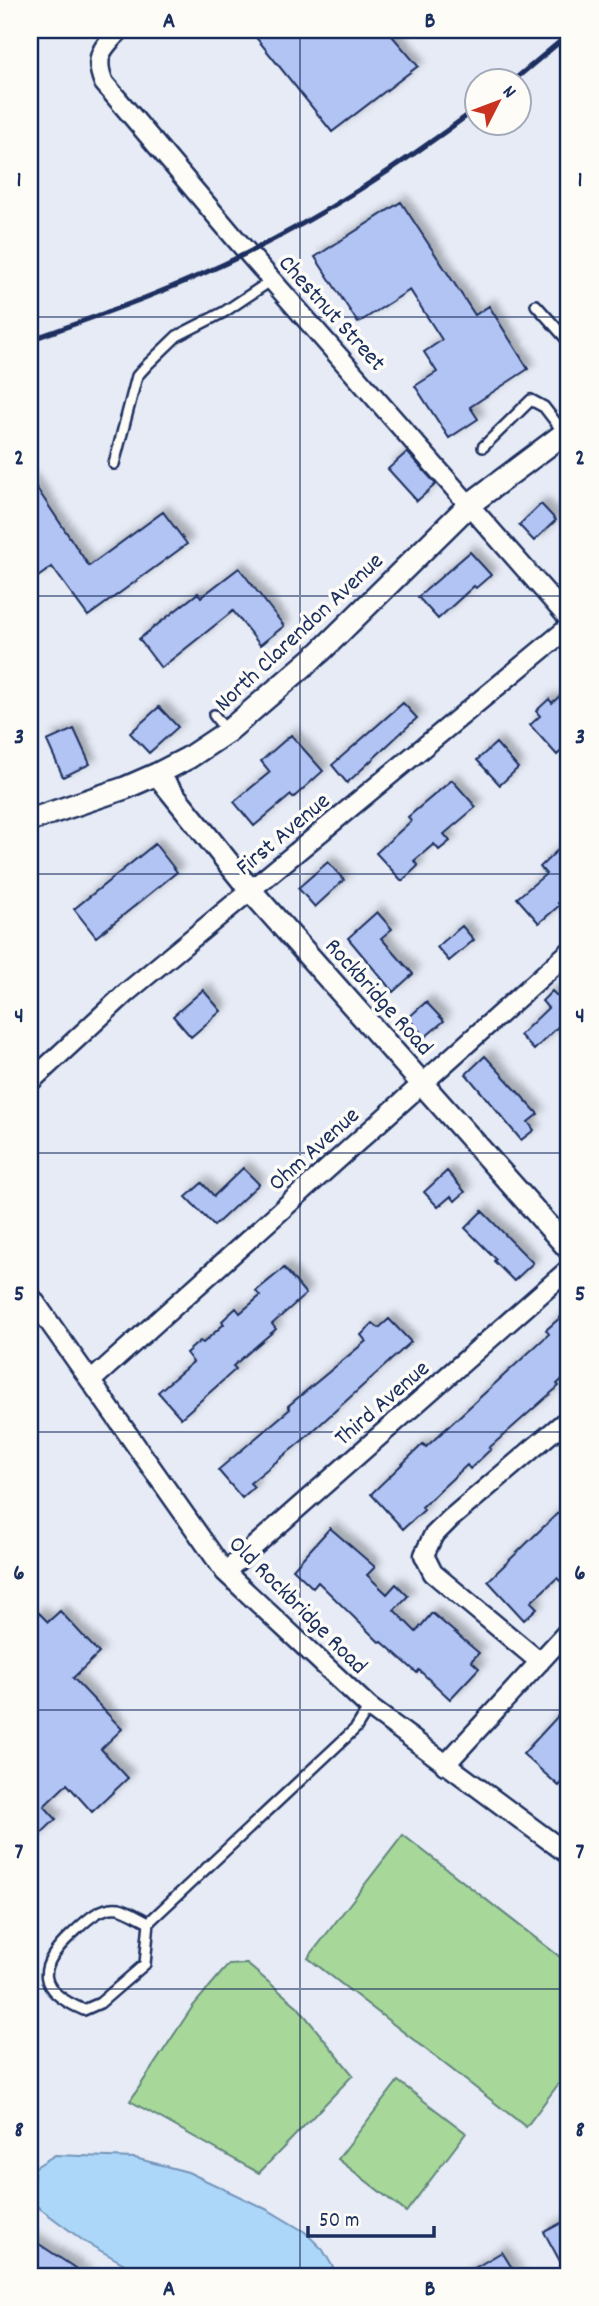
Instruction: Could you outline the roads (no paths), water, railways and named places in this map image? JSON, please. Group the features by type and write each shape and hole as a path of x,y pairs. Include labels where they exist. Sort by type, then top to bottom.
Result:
{"street":[{"name":"Chestnut Street","path":"120,30 101,54 97,64 104,83 272,280 569,619"},
{"name":"North Clarendon Avenue","path":"40,821 125,788 188,758 221,723 253,706 320,652 470,504 567,432"},
{"name":"First Avenue","path":"30,1082 116,1002 569,627"},
{"name":"Rockbridge Road","path":"157,774 177,809 569,1249"},
{"name":"Ohm Avenue","path":"92,1381 569,952"},
{"name":"Third Avenue","path":"225,1572 569,1269"},
{"name":"Old Rockbridge Road","path":"30,1295 225,1572 369,1707 569,1854"},
{"path":"540,1662 433,1573 424,1555 433,1536 450,1519 563,1423 569,1431"},
{"path":"445,1765 569,1630"}],"lane":[{"path":"114,464 137,376 177,337 224,312 272,280"},
{"path":"536,305 569,342"},
{"path":"482,447 531,400 544,407 567,432"},
{"path":"149,1922 117,1908 94,1914 54,1951 46,1970 50,1989 62,2001 83,2010 100,2003 145,1964 149,1922 347,1737 369,1707"}],"water":[{"path":"55,2155 135,2158 188,2172 268,2210 305,2232 323,2250 338,2276 146,2276 85,2242 34,2204 34,2168"}],"railway":[{"path":"531,66 569,34"},
{"path":"30,340 167,289 277,238 365,186 462,119"}]}
